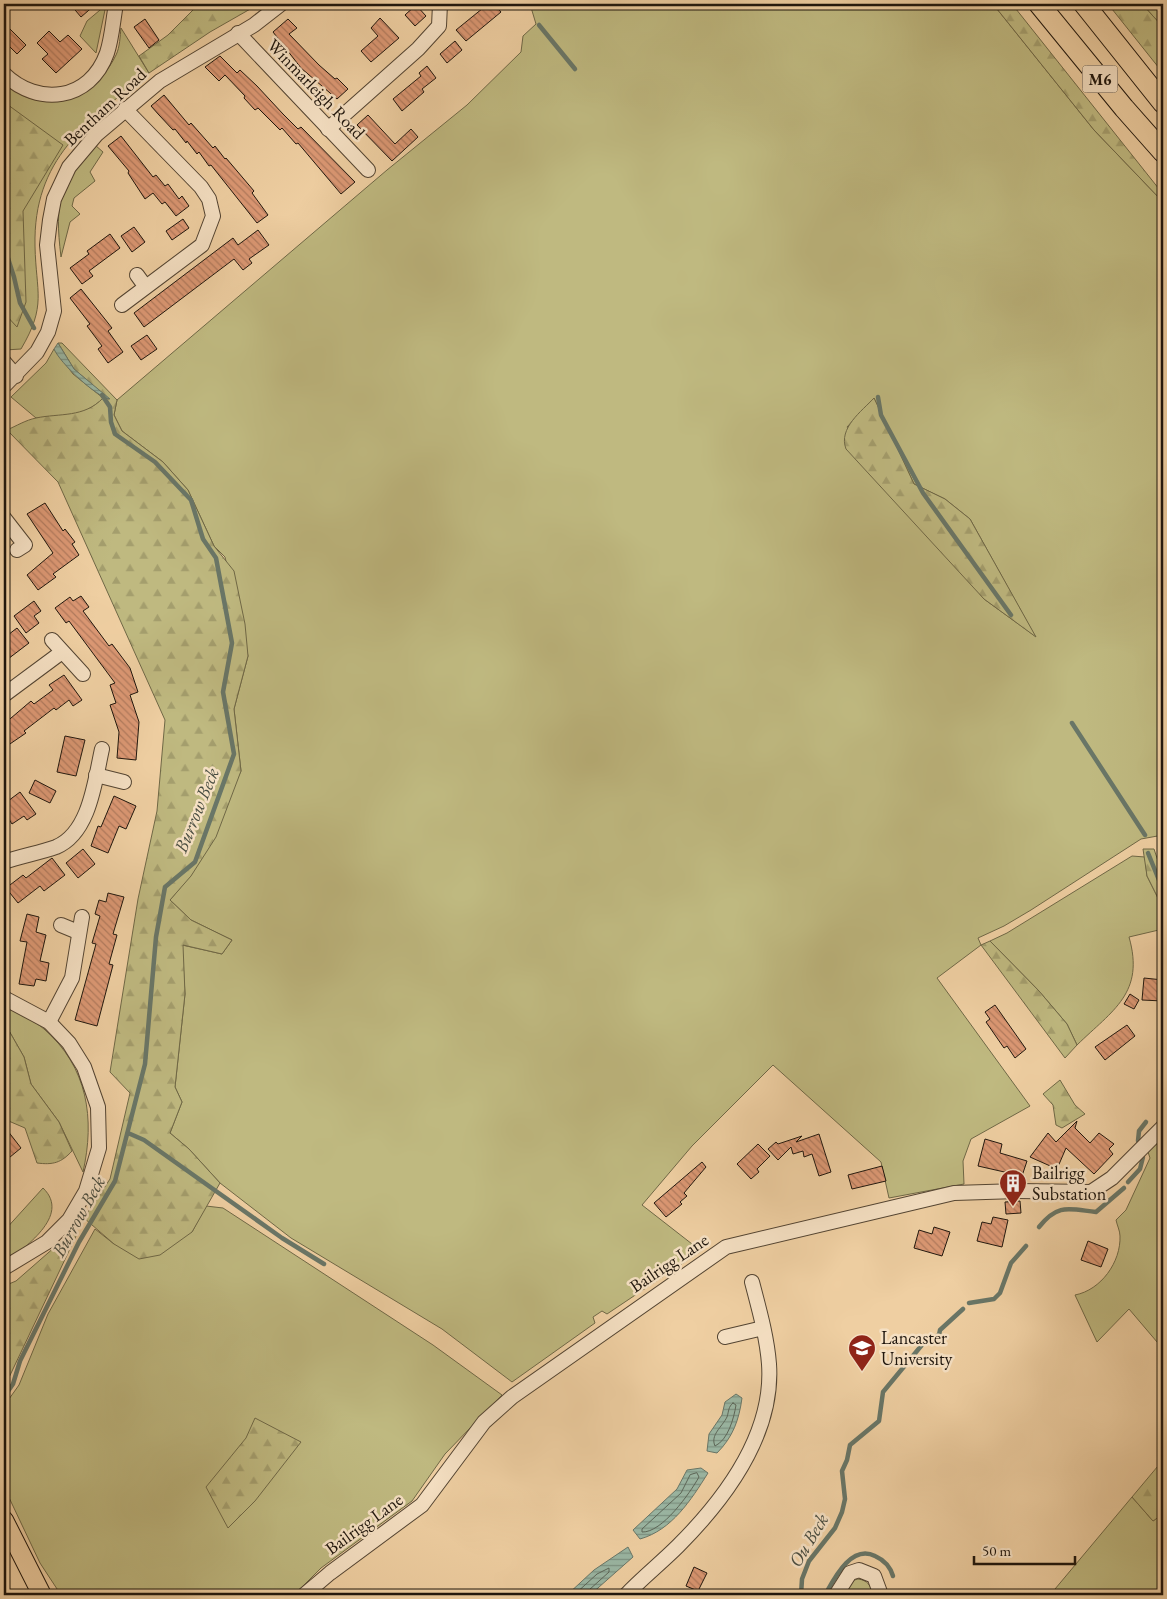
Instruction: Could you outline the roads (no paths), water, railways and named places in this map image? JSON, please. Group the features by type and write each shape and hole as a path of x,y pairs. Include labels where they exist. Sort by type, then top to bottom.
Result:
{"highway":[{"name":"M6","path":"1039,4 1124,108 1163,152"},
{"name":"M6","path":"1084,4 1163,103"}],"main road":[{"path":"4,1520 42,1595"}],"street":[{"path":"4,74 23,89 36,94 70,93 88,82 99,70 107,53 116,4"},
{"name":"Bentham Road","path":"4,386 16,376 37,352 48,332 54,311 48,245 54,199 60,184 82,149 125,109 160,81 254,25 281,4"},
{"path":"328,129 428,38 438,26 440,4"},
{"name":"Winmarleigh Road","path":"238,33 368,170"},
{"path":"122,305 202,245 213,216 209,199 201,187 125,109"},
{"path":"137,275 146,286"},
{"path":"4,362 16,376"},
{"path":"4,518 24,545 17,550"},
{"path":"52,640 83,674"},
{"path":"4,695 62,652"},
{"path":"4,862 58,846 83,823 102,748"},
{"path":"96,775 124,782"},
{"path":"49,1022 72,978 78,932 82,917"},
{"path":"61,925 78,932"},
{"path":"4,998 49,1022 68,1043 84,1067 98,1107 99,1148 86,1191 69,1220 47,1242 4,1268"},
{"name":"Bailrigg Lane","path":"304,1595 330,1573 422,1505 484,1422 512,1397 726,1247 954,1194 1018,1190 1091,1192 1112,1178 1163,1127"},
{"path":"633,1593 703,1519 749,1452 762,1421 770,1365 752,1282"},
{"path":"725,1338 763,1328"},
{"path":"836,1595 850,1574 859,1570 874,1576 882,1595"}],"water":[{"path":"58,343 74,369 110,399 88,386 63,362 54,349"},
{"path":"736,1394 742,1398 737,1421 731,1434 717,1453 707,1451 709,1434 722,1415 725,1402"},
{"path":"701,1468 708,1473 680,1513 662,1529 640,1539 633,1530 677,1489 687,1470"},
{"path":"628,1547 633,1557 590,1595 567,1595 594,1570"}],"waterway":[{"path":"539,25 575,69"},
{"name":"Burrow Beck","path":"4,246 20,303 34,328"},
{"name":"Burrow Beck","path":"4,1397 13,1384 20,1361 79,1242 115,1181 145,1064 156,937 165,887 195,862 234,754 223,692 232,643 216,558 203,539 191,500 155,462 115,434 111,422 110,407 102,395"},
{"path":"878,397 881,415 923,493 1011,615"},
{"path":"1072,723 1145,835"},
{"path":"1148,853 1163,890"},
{"name":"Ou Beck","path":"1138,1141 1139,1131 1146,1122"},
{"path":"128,1133 144,1140 282,1238 324,1264"},
{"name":"Ou Beck","path":"1128,1182 1140,1169 1143,1157"},
{"name":"Ou Beck","path":"1039,1227 1052,1214 1064,1209 1096,1212 1124,1188"},
{"name":"Ou Beck","path":"969,1303 994,1299 1000,1293 1011,1263 1026,1246"},
{"name":"Ou Beck","path":"801,1595 802,1579 809,1561 835,1528 842,1512 845,1499 842,1471 847,1460 850,1445 879,1421 883,1392 926,1340 939,1335 940,1330 963,1309"},
{"path":"825,1595 838,1572 858,1555 875,1556 884,1561 893,1576"}],"place":[{"name":"Bailrigg Substation","path":"1013,1207"},
{"name":"Lancaster University","path":"862,1372"}]}
